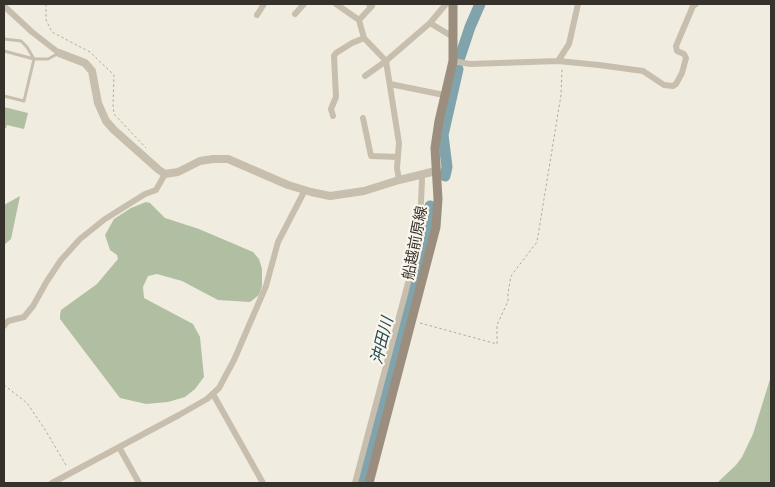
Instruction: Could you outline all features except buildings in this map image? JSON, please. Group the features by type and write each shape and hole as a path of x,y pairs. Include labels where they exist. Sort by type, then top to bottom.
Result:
{"main road":[{"name":"船越前原線","path":"370,483 436,227 438,208 435,148 444,95 453,61 453,4"}],"street":[{"path":"257,15 264,4"},
{"path":"295,14 304,4"},
{"path":"336,4 358,20 364,38 386,61 400,143 397,168 399,180"},
{"path":"358,20 372,6 369,4"},
{"path":"365,76 386,61 430,23 446,4"},
{"path":"560,61 569,44 578,4"},
{"path":"453,61 470,64 560,61 642,71 664,85 673,86 682,73 686,58 684,54 677,51 676,46 693,6 696,4"},
{"path":"4,6 32,32 59,53 85,63 92,72 98,103 106,120 158,170 165,174 178,172 200,161 228,159 288,185 330,196 364,192 399,180 436,171"},
{"path":"430,23 454,37"},
{"path":"333,116 331,109 336,97 334,56 336,52 364,38"},
{"path":"390,84 444,95"},
{"path":"363,118 371,156 398,157"},
{"path":"4,326 8,321 24,317 33,306 61,260 80,239 104,219 145,194 156,190 165,174"},
{"path":"354,483 418,245 422,180 420,175"},
{"path":"52,483 179,415 212,394 225,379 266,286 278,242 305,190"},
{"path":"212,394 263,483"},
{"path":"119,447 139,483"}],"lane":[{"path":"4,39 21,41 28,47 34,59 24,101 4,96"},
{"path":"4,51 34,59 48,59 59,53"}],"path":[{"path":"46,4 46,20 52,32 90,52 114,75 114,114 150,154"},
{"path":"412,320 497,344 497,325 508,301 512,276 537,242 561,95 560,61"},
{"path":"4,385 27,403 71,472"}],"green space":[{"path":"4,107 28,113 24,129 7,125 4,128"},
{"path":"20,196 11,239 4,245 4,205"},
{"path":"146,202 150,203 165,218 199,229 253,252 259,259 262,269 262,286 259,295 250,302 218,300 182,281 157,274 148,276 143,287 144,298 193,324 200,337 204,377 195,389 185,397 168,402 146,404 120,398 60,319 60,315 61,310 97,284 118,259 117,255 110,250 105,235 114,219 131,208"},
{"path":"771,376 771,483 717,483 742,457 753,434"}],"waterway":[{"name":"沖田川","path":"460,57 480,4"},
{"name":"沖田川","path":"445,176 447,167 443,135 458,69"},
{"name":"沖田川","path":"363,483 429,227 430,206"}]}
